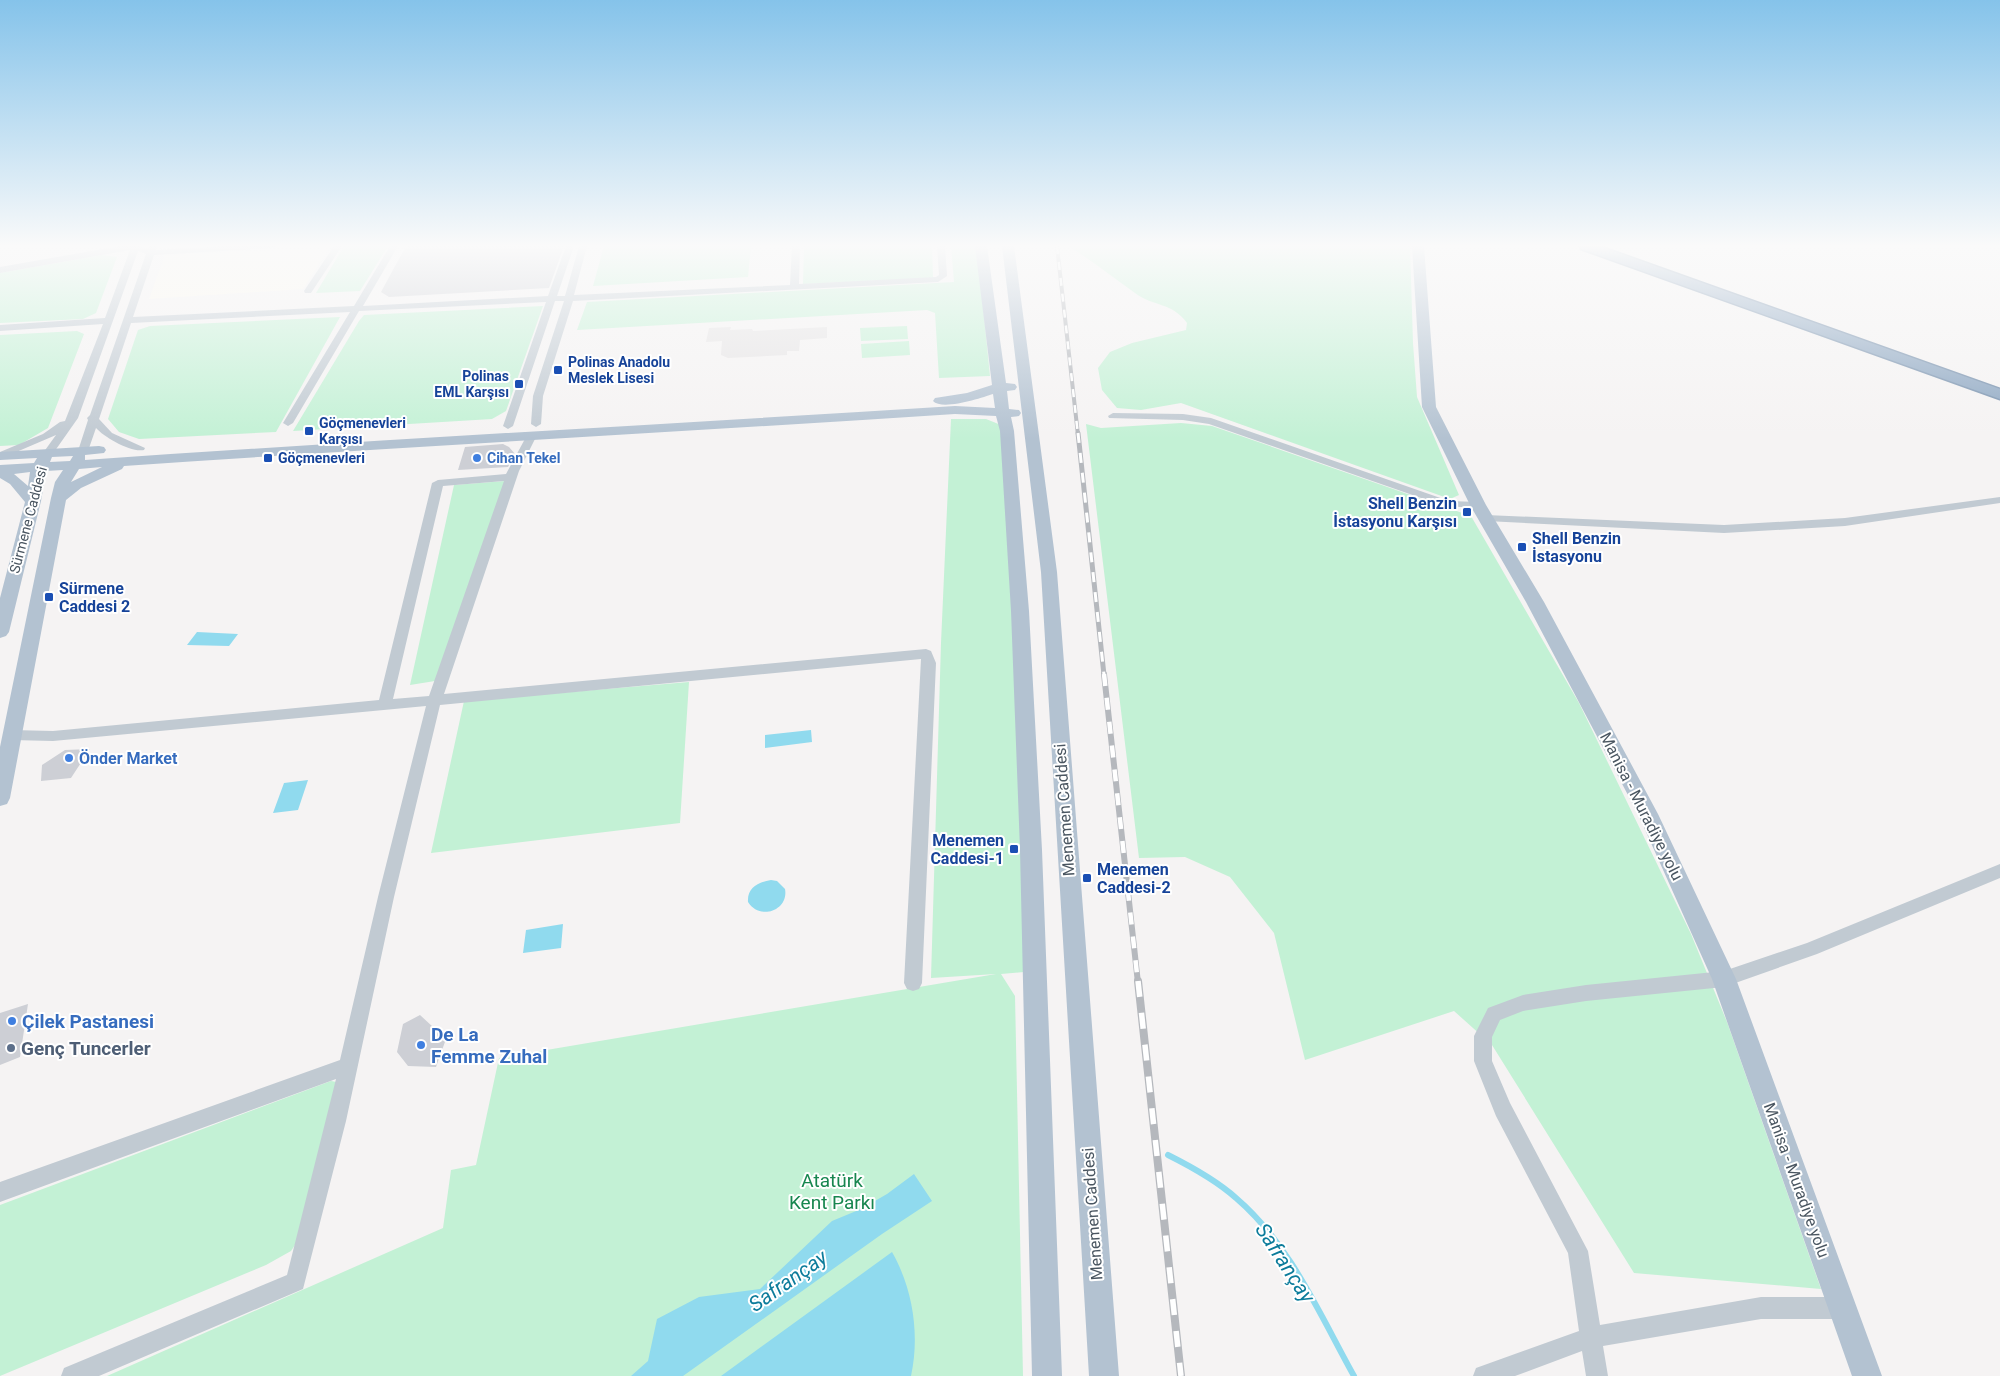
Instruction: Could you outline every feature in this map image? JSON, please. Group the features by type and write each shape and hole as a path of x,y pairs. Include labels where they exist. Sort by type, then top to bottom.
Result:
{"highway":[{"path":"1766,310 2000,394"},
{"path":"1795,310 2000,382"}],"main road":[{"name":"Menemen Caddesi","path":"990,310 1003,414 1007,431 1020,611 1031,860 1047,1376"},
{"name":"Menemen Caddesi","path":"1016,310 1049,572 1104,1376"},
{"name":"Manisa - Muradiye yolu","path":"1422,310 1429,407 1482,511 1535,602 1648,814 1724,980 1867,1376"},
{"path":"534,431 941,401 969,397 1000,387 1025,387"},
{"path":"0,470 39,467 79,458 506,432 955,410 1003,414 1030,412"},
{"path":"0,456 48,453 79,458"},
{"name":"Sürmene Caddesi","path":"0,632 33,501 39,467 48,453"},
{"path":"60,498 76,485 137,454"},
{"name":"Sürmene Caddesi","path":"0,798 6,735 63,482 79,458"},
{"path":"0,470 15,481 33,501"}],"street":[{"name":"Sürmene Caddesi","path":"48,453 73,418 112,310"},
{"name":"Sürmene Caddesi","path":"79,458 130,310"},
{"path":"127,320 280,310"},
{"path":"288,423 357,310"},
{"path":"506,432 549,310"},
{"path":"72,1376 296,1282 386,897 434,702 511,477 534,431 538,396 565,310"},
{"path":"0,328 108,322"},
{"path":"1113,416 1183,417 1211,421 1448,504 1482,511 1724,528 1845,522 2000,500"},
{"path":"0,456 47,436 73,418"},
{"path":"92,418 108,435 137,454"},
{"path":"384,705 438,483 511,477"},
{"path":"6,735 53,736 434,702 926,654 929,663 913,983"},
{"path":"1597,1376 1578,1251 1504,1109 1483,1061 1483,1036 1494,1014 1522,1003 1586,993 1724,980 1811,949 2000,871"},
{"path":"0,1192 348,1066"},
{"path":"1484,1376 1592,1337 1761,1308 1843,1308"}],"shaded area":[{"path":"731,327 730,330 752,329 753,331 827,327 827,338 800,340 799,351 787,351 787,355 728,358 721,355 722,341 706,342 709,328"}],"green space":[{"path":"0,310 97,310 96,313 83,319 0,323"},
{"path":"459,310 542,310 506,411 492,419 293,431 364,315"},
{"path":"584,310 923,310 577,330"},
{"path":"928,310 983,310 990,376 939,378 935,313"},
{"path":"1173,310 1412,310 1417,397 1459,495 1450,499 1181,403 1141,410 1117,408 1102,390 1098,368 1110,352 1132,343 1186,330 1187,323"},
{"path":"340,317 276,432 139,439 119,432 108,419 138,330 150,326"},
{"path":"907,326 908,339 861,341 860,328"},
{"path":"77,331 84,334 48,428 19,445 0,446 0,335"},
{"path":"909,341 910,355 862,358 861,344"},
{"name":"Atatürk Kent Parkı","path":"951,419 986,419 1001,425 1034,971 1001,974 1015,996 1023,1376 107,1376 443,1228 451,1170 476,1165 499,1058 996,974 931,978 941,643"},
{"path":"1181,423 1212,426 1471,516 1579,703 1691,934 1727,1022 1821,1289 1634,1273 1492,1045 1454,1011 1305,1060 1274,933 1230,877 1185,857 1139,858 1086,424 1101,428"},
{"path":"505,481 435,681 410,685 454,485"},
{"path":"689,682 680,823 431,853 464,701"},
{"path":"331,1081 342,1083 305,1230 291,1251 266,1265 0,1376 0,1205"}],"water":[{"path":"197,632 238,634 229,646 187,645"},
{"path":"811,730 812,742 765,748 765,735"},
{"path":"308,780 298,810 273,813 284,783"},
{"path":"777,881 785,889 783,903 766,912 753,908 748,902 751,889 762,882"},
{"path":"563,924 561,948 523,953 526,930"},
{"path":"914,1174 932,1201 882,1234 683,1376 631,1376 648,1361 657,1319 699,1297 760,1289 832,1221 861,1209 887,1194"},
{"path":"892,1252 905,1281 913,1312 915,1345 911,1376 721,1376"}],"building":[{"path":"503,444 509,447 515,454 508,467 458,470 465,447"},
{"name":"Önder Market","path":"90,749 71,778 41,781 42,765 65,750"},
{"path":"28,1004 20,1057 0,1065 0,1013"},
{"name":"De La Femme Zuhal","path":"420,1015 446,1039 436,1067 408,1066 397,1052 403,1024"}],"waterway":[{"name":"Safrançay","path":"1168,1155 1204,1174 1220,1185 1255,1216 1288,1258 1354,1376"}],"railway":[{"path":"1064,310 1078,435"},
{"path":"1078,433 1104,675"},
{"path":"1104,674 1138,983"},
{"path":"1138,981 1181,1376"}],"place":[{"name":"Polinas Anadolu Meslek Lisesi","path":"558,370"},
{"name":"Polinas EML Karşısı","path":"519,384"},
{"name":"Göçmenevleri Karşısı","path":"309,431"},
{"name":"Göçmenevleri","path":"268,458"},
{"name":"Cihan Tekel","path":"477,458"},
{"name":"Shell Benzin İstasyonu Karşısı","path":"1467,512"},
{"name":"Shell Benzin İstasyonu","path":"1522,547"},
{"name":"Sürmene Caddesi 2","path":"49,597"},
{"name":"Önder Market","path":"69,758"},
{"name":"Menemen Caddesi-1","path":"1014,849"},
{"name":"Menemen Caddesi-2","path":"1087,878"},
{"name":"Çilek Pastanesi","path":"12,1021"},
{"name":"De La Femme Zuhal","path":"421,1045"},
{"name":"Genç Tuncerler","path":"11,1048"}]}
